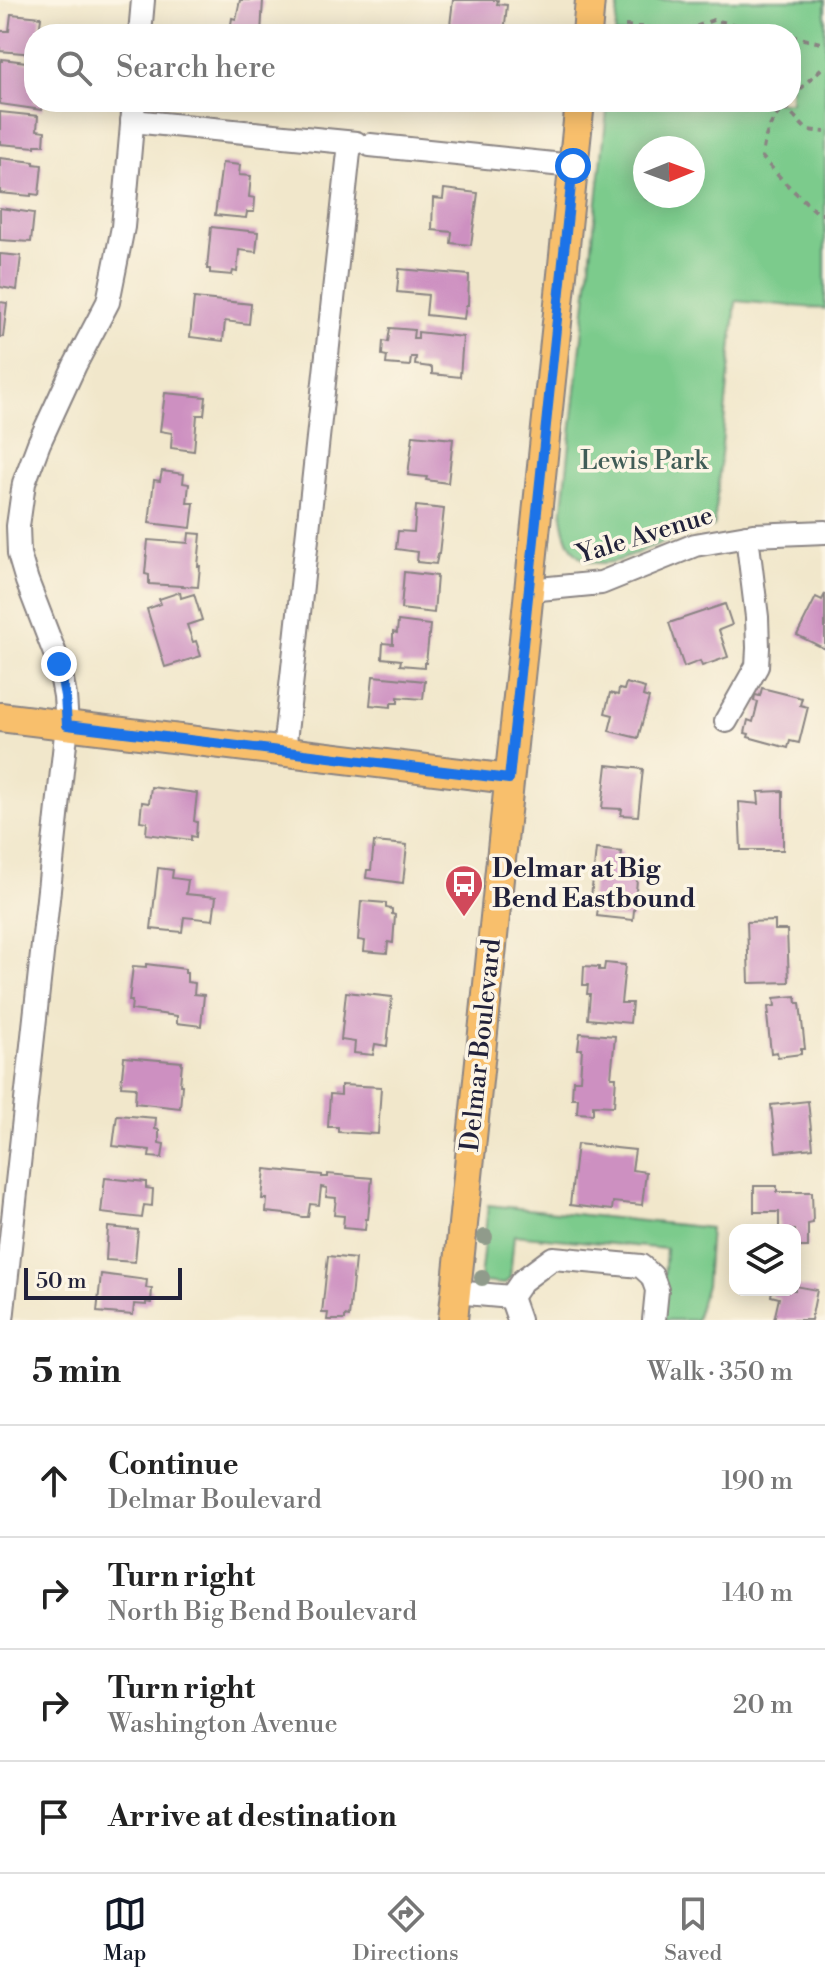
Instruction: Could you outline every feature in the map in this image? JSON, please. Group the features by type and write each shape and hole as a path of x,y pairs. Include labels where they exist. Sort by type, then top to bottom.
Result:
{"main road":[{"path":"588,24 590,0"},
{"name":"Delmar Boulevard","path":"454,1306 579,112"},
{"path":"0,717 509,779"}],"street":[{"path":"141,24 143,0"},
{"path":"2,1320 67,725 59,664 27,581 19,554 18,526 24,483 39,443 108,302 123,227 133,112"},
{"path":"140,112 359,144 573,166"},
{"path":"284,751 359,144"},
{"name":"Yale Avenue","path":"529,590 601,583 695,545 747,536 825,532"},
{"path":"726,721 757,666 757,617 747,536"},
{"path":"454,1306 511,1297 522,1281 553,1258 641,1266 652,1276 657,1290 654,1320"},
{"path":"511,1297 519,1320"}],"path":[{"path":"703,24 713,20 732,24"},
{"path":"801,38 825,44"},
{"path":"801,88 825,65"},
{"path":"779,112 764,139 762,157 819,214 825,214"},
{"path":"794,112 807,130 825,132"}],"green space":[{"name":"Lewis Park","path":"619,0 825,0 825,309 736,301 714,526 607,563 595,563 578,555 564,528 562,516 607,112 801,112 801,24 616,24"},
{"path":"488,1205 710,1228 706,1285 696,1320 661,1320 666,1249 514,1235 510,1278 504,1284 483,1282 480,1280"}],"building":[{"path":"240,0 263,0 262,24 231,24 232,18 236,19"},
{"path":"453,0 498,0 497,4 507,5 505,24 450,24"},
{"path":"11,14 41,17 40,24 24,24 24,53 0,51 0,31 9,31"},
{"path":"2,61 24,62 24,107 0,104"},
{"path":"0,112 38,116 37,130 45,131 44,145 0,144"},
{"path":"0,158 42,165 39,195 0,193"},
{"path":"222,163 240,165 239,175 251,176 249,197 255,198 254,212 247,212 246,218 215,215"},
{"path":"444,189 478,193 471,245 451,243 452,232 432,230 433,198 443,199"},
{"path":"0,208 34,213 31,242 0,240"},
{"path":"211,227 258,232 256,252 239,250 237,272 233,271 232,275 210,273 207,269"},
{"path":"0,254 21,256 17,290 0,287"},
{"path":"399,269 469,275 464,319 426,315 428,295 397,292"},
{"path":"194,298 251,304 249,324 225,321 223,341 190,337"},
{"path":"0,302 7,303 3,337 0,337"},
{"path":"390,328 414,330 413,338 418,338 418,332 463,337 460,377 432,374 430,367 415,365 416,357 411,357 410,366 386,364 387,356 382,355 383,341 388,342"},
{"path":"165,393 206,397 204,415 197,415 194,451 171,448 172,433 160,431"},
{"path":"413,435 453,439 448,483 408,475"},
{"path":"162,471 184,474 183,483 189,484 187,503 194,503 191,528 149,523 154,480 160,481"},
{"path":"416,506 444,509 436,564 417,562 418,552 396,549 398,531 414,532"},
{"path":"189,533 201,534 198,587 149,584 149,575 145,574 148,540 188,543"},
{"path":"404,572 437,576 434,613 401,609"},
{"path":"180,592 181,598 194,594 202,620 187,625 201,656 165,667 147,609 161,604 159,599"},
{"path":"825,594 825,649 797,635 816,597 822,600"},
{"path":"725,604 732,625 719,630 728,657 702,666 700,661 684,667 669,623"},
{"path":"398,621 430,625 424,667 400,665 401,660 382,658 383,643 393,644 393,632 397,633"},
{"path":"373,676 425,681 423,699 398,697 398,703 391,703 391,707 370,705"},
{"path":"626,683 645,688 643,696 649,698 638,738 609,731 613,715 605,713 610,693 618,695 619,689 624,690"},
{"path":"762,688 802,698 800,705 808,707 799,743 790,741 788,748 748,737 749,734 745,733 748,720 753,722 758,702 754,701 755,695 760,696"},
{"path":"607,765 643,769 638,816 621,815 622,809 602,808"},
{"path":"151,787 197,793 196,837 191,836 191,840 146,834 147,822 140,821 142,802 149,803"},
{"path":"783,791 783,850 741,850 739,802 759,804 758,792"},
{"path":"374,842 407,845 403,883 366,878 367,870 371,870"},
{"path":"596,849 622,852 621,860 639,861 633,920 597,916 599,899 591,898"},
{"path":"158,868 173,870 172,878 188,880 186,894 216,897 213,920 184,917 182,932 151,929"},
{"path":"361,901 386,903 386,908 392,909 395,915 393,943 388,942 387,953 364,951 365,941 358,940"},
{"path":"775,921 775,930 787,930 789,982 749,983 747,922"},
{"path":"605,963 625,965 621,1003 632,1003 630,1023 588,1019 590,994 587,994 588,985 583,985 584,966 604,970"},
{"path":"146,964 185,969 187,982 195,983 194,994 204,995 201,1026 177,1023 177,1016 131,1010 132,1001 129,1001 133,966 146,967"},
{"path":"346,992 392,997 387,1046 375,1044 373,1055 354,1053 355,1042 341,1040"},
{"path":"796,996 797,1003 800,1003 805,1049 801,1049 801,1054 778,1057 777,1052 771,1053 768,1007 775,1006 774,998"},
{"path":"580,1033 615,1036 611,1077 616,1077 614,1106 593,1105 593,1114 577,1113 578,1098 572,1098 573,1080 580,1080"},
{"path":"124,1057 182,1062 180,1108 135,1103 136,1087 121,1086"},
{"path":"341,1085 381,1087 378,1134 338,1132 338,1127 328,1127 330,1094 341,1095"},
{"path":"808,1101 813,1148 776,1152 771,1105"},
{"path":"117,1115 156,1118 159,1143 164,1144 162,1158 149,1157 150,1150 113,1146"},
{"path":"577,1144 635,1150 632,1170 646,1172 642,1205 613,1202 612,1210 570,1205"},
{"path":"265,1169 322,1177 328,1177 328,1174 372,1178 365,1230 343,1228 344,1216 334,1215 336,1198 326,1197 327,1188 321,1187 319,1205 310,1204 308,1217 266,1212 267,1199 262,1199"},
{"path":"105,1178 146,1182 146,1188 153,1189 152,1206 144,1205 142,1218 101,1213"},
{"path":"754,1186 777,1186 777,1192 812,1192 813,1223 808,1224 808,1247 801,1247 801,1224 779,1224 779,1212 754,1212"},
{"path":"108,1227 138,1230 135,1262 106,1260"},
{"path":"328,1256 355,1259 349,1317 345,1316 345,1320 327,1320 328,1313 322,1313"},
{"path":"101,1274 147,1280 146,1288 152,1289 151,1303 134,1304 133,1315 97,1312"},
{"path":"801,1287 817,1290 811,1320 774,1320 779,1298 771,1296 801,1296"}],"place":[{"name":"Delmar at Big Bend Eastbound","path":"464,918"}],"route":[{"path":"59,664 67,725 509,779 573,166"}]}
